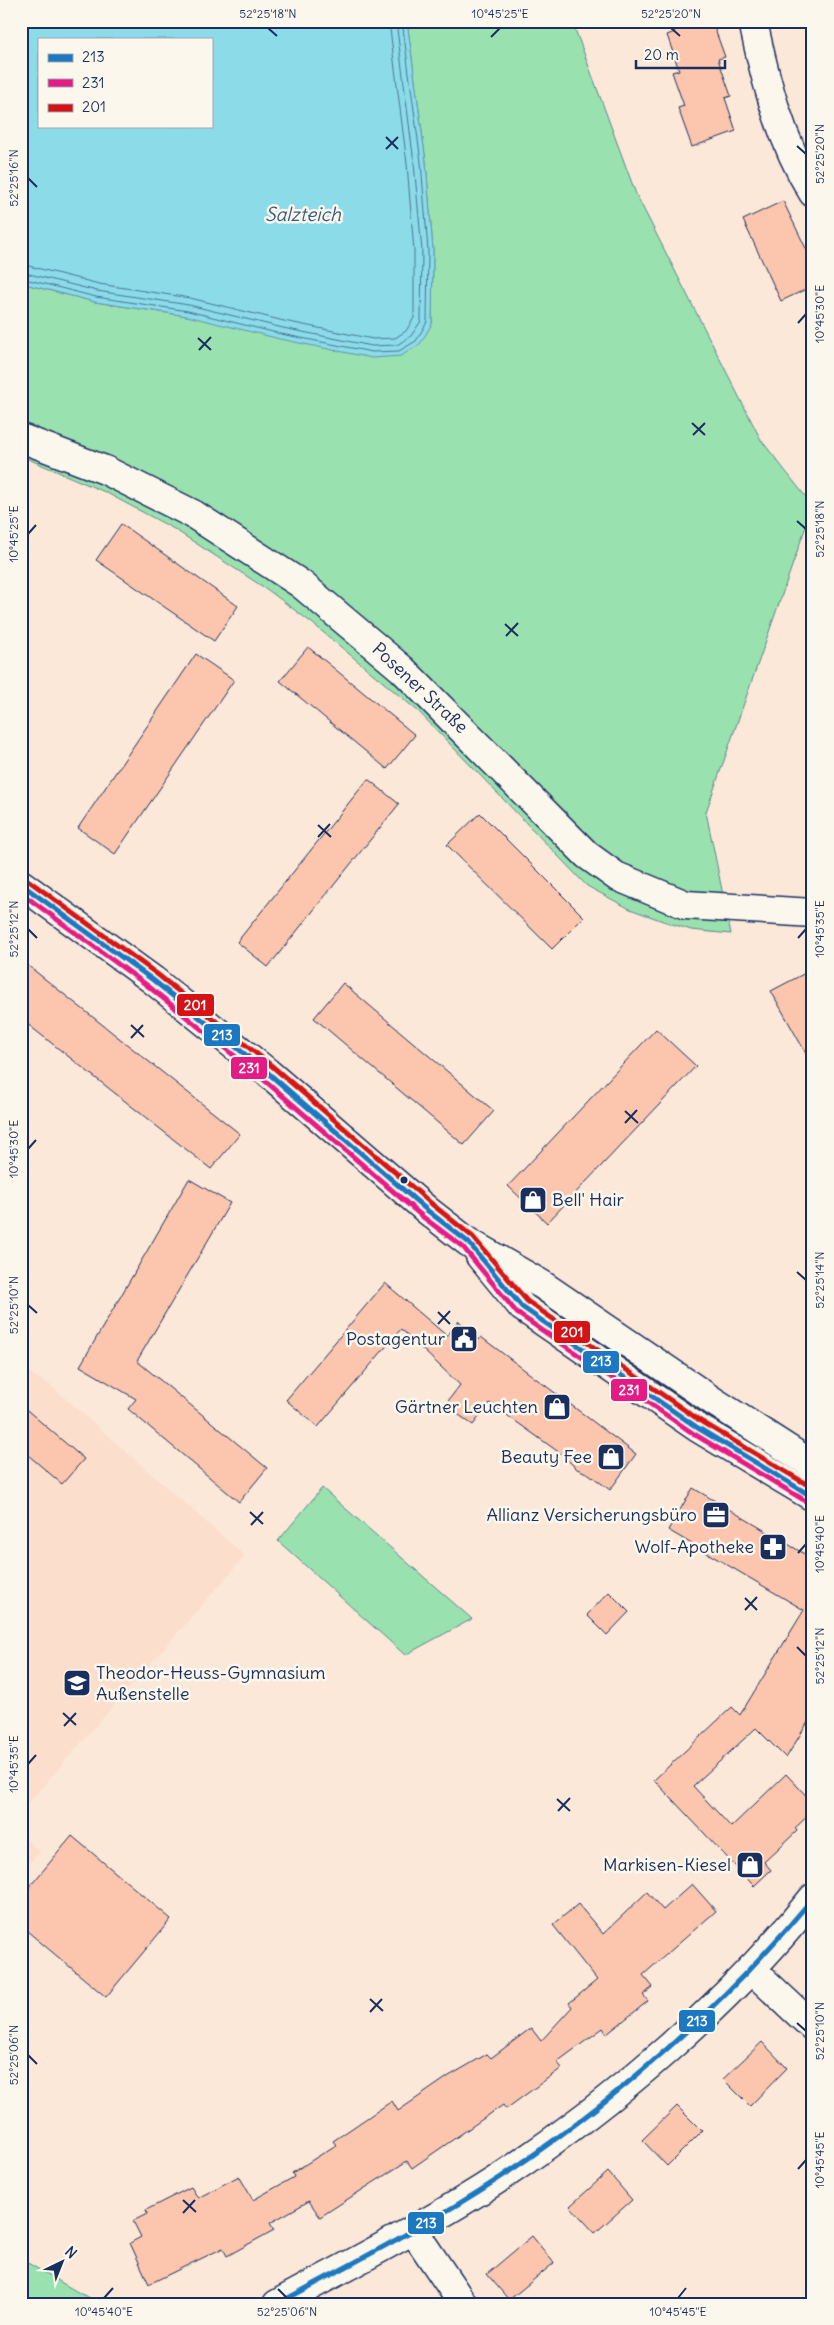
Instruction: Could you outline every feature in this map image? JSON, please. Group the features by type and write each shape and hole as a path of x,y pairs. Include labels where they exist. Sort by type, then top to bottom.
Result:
{"street":[{"path":"753,21 765,81 788,143 813,193"},
{"name":"Posener Straße","path":"21,438 105,470 193,514 301,584 402,668 586,855 616,876 686,905 813,913"},
{"path":"21,884 153,980 267,1072 428,1211 468,1242 540,1284 713,1401 813,1465"},
{"path":"468,1242 522,1307 698,1428 813,1497"},
{"path":"277,2304 413,2230 500,2177 599,2107 679,2038 751,1969 788,1930 813,1898"},
{"path":"751,1969 813,2027"},
{"path":"413,2230 463,2304"}],"shaded area":[{"name":"Theodor-Heuss-Gymnasium Außenstelle","path":"21,1368 50,1385 245,1556 21,1811"},
{"path":"21,1835 40,1852 21,1872"}],"green space":[{"path":"407,21 572,21 636,194 761,440 813,506 706,812 731,934 691,930 663,921 630,909 587,886 419,712 312,623 268,590 174,529 105,492 21,456 21,283 95,302 187,316 432,324 433,250 426,162"},
{"path":"322,1488 472,1619 405,1655 278,1541"},
{"path":"21,2259 81,2294 104,2304 21,2304"}],"water":[{"name":"Salzteich","path":"21,21 407,21 426,162 433,250 432,324 420,344 401,356 372,358 280,339 187,316 95,302 21,283"}],"building":[{"path":"671,21 712,21 725,57 718,59 731,96 725,98 736,131 692,147 678,108 684,106 672,72 679,70 667,35 675,32"},
{"path":"783,201 813,263 813,286 781,301 743,220"},
{"path":"121,524 238,606 214,641 96,560"},
{"path":"308,647 415,735 387,769 280,681"},
{"path":"196,654 234,680 115,854 78,828"},
{"path":"368,779 399,804 268,967 237,942"},
{"path":"480,813 584,917 552,949 447,845"},
{"path":"21,960 240,1134 211,1169 21,1019"},
{"path":"813,969 813,1066 771,991"},
{"path":"343,983 494,1111 464,1145 314,1018"},
{"path":"656,1029 696,1066 547,1223 508,1186"},
{"path":"189,1179 230,1203 137,1361 267,1468 239,1502 128,1409 136,1399 80,1366"},
{"path":"385,1283 447,1336 459,1321 479,1340 481,1337 636,1454 610,1490 589,1474 577,1469 560,1453 490,1403 473,1425 445,1405 460,1385 401,1329 318,1427 286,1400"},
{"path":"21,1405 84,1459 62,1484 21,1449"},
{"path":"693,1488 813,1559 813,1714 786,1758 756,1728 693,1786 731,1827 786,1774 813,1803 813,1811 795,1828 797,1831 764,1862 771,1870 754,1886 654,1780 732,1707 740,1715 804,1610 668,1530"},
{"path":"609,1592 629,1612 607,1635 587,1615"},
{"path":"72,1836 171,1919 106,1997 21,1926 21,1897"},
{"path":"692,1884 716,1911 643,1975 653,1987 643,1995 648,2001 607,2034 603,2028 557,2062 562,2068 506,2109 503,2105 412,2168 407,2161 320,2217 309,2201 270,2223 274,2230 227,2256 223,2248 149,2284 130,2243 141,2237 133,2221 147,2214 146,2210 191,2187 198,2198 239,2176 253,2200 294,2177 292,2173 336,2145 333,2141 392,2101 398,2111 449,2076 487,2054 491,2058 531,2028 541,2041 572,2007 569,2003 597,1980 553,1925 578,1904 603,1934 647,1892 663,1910"},
{"path":"762,2042 787,2068 750,2106 723,2079"},
{"path":"677,2106 702,2131 667,2166 642,2140"},
{"path":"608,2172 632,2200 595,2233 570,2206"},
{"path":"532,2236 554,2263 509,2300 487,2274"}],"transit line":[{"name":"201","path":"25,878 157,974 272,1066 433,1205 473,1237 527,1301 702,1422 813,1488"},
{"name":"213","path":"21,884 153,980 267,1072 428,1211 468,1242 522,1307 698,1428 813,1497"},
{"name":"231","path":"21,893 148,986 262,1078 423,1217 463,1247 517,1313 694,1434 809,1503"},
{"name":"213","path":"277,2304 447,2211 501,2177 586,2116 667,2049 706,2013 779,1938 813,1898"}],"place":[{"name":"Bell' Hair","path":"533,1200"},
{"name":"Postagentur","path":"464,1339"},
{"name":"Gärtner Leuchten","path":"557,1407"},
{"name":"Beauty Fee","path":"611,1457"},
{"name":"Allianz Versicherungsbüro","path":"716,1515"},
{"name":"Wolf-Apotheke","path":"773,1547"},
{"name":"Theodor-Heuss-Gymnasium Außenstelle","path":"77,1683"},
{"name":"Markisen-Kiesel","path":"750,1865"}]}
